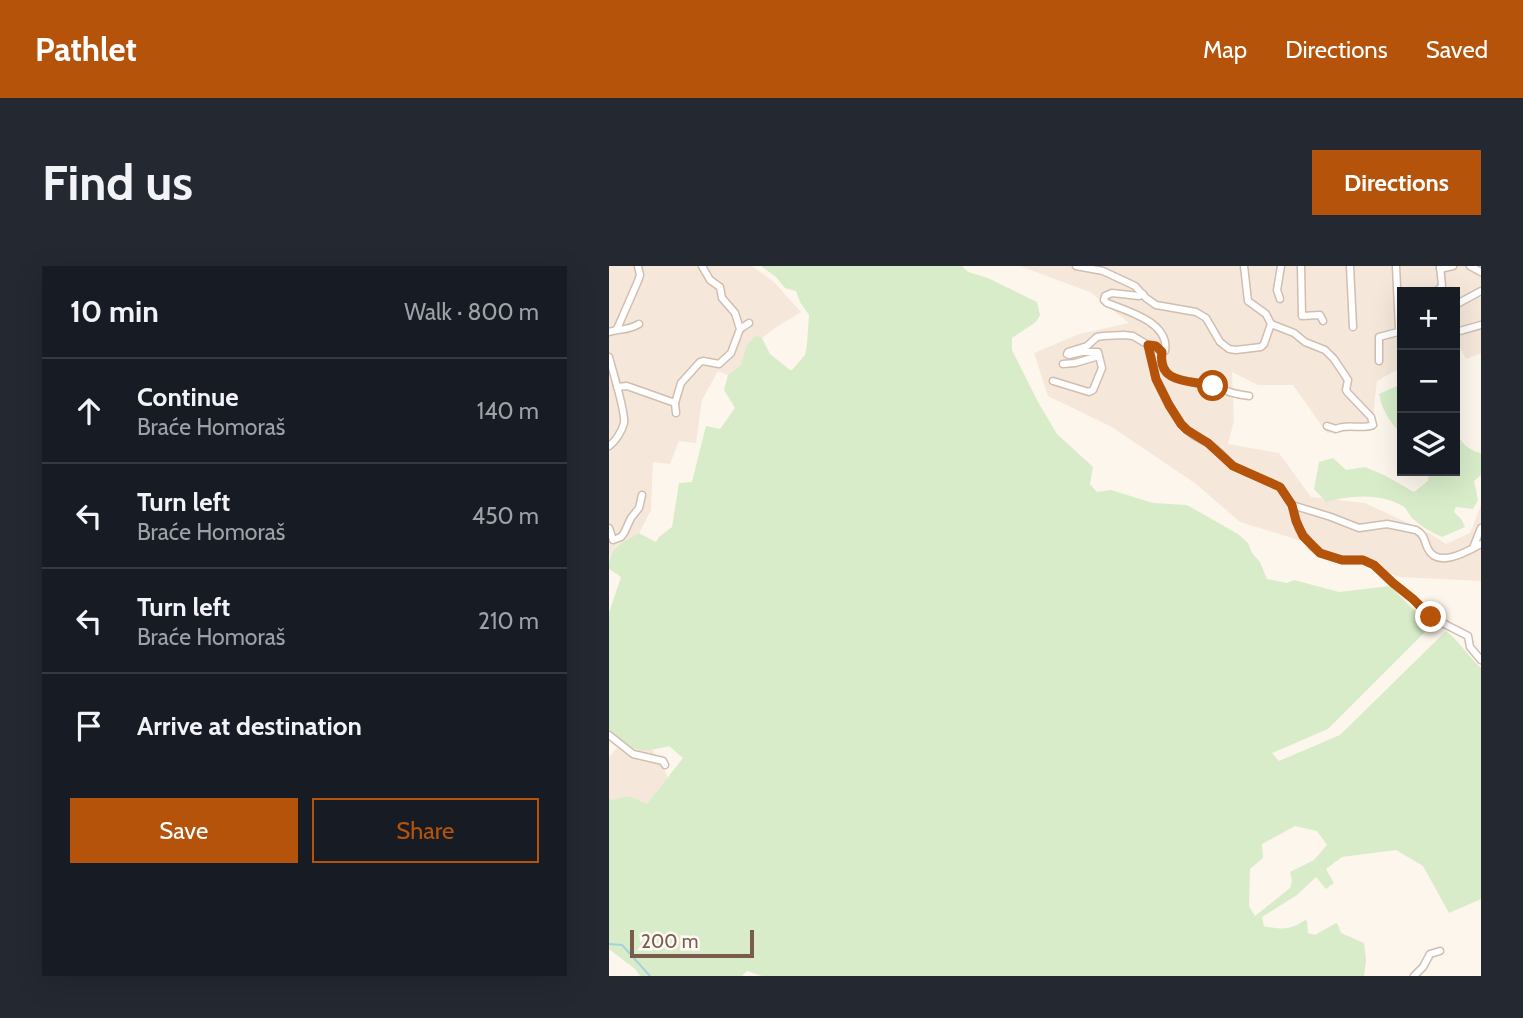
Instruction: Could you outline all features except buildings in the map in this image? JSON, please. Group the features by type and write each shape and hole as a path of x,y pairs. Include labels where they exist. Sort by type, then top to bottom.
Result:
{"street":[{"path":"617,330 640,275 638,266"},
{"path":"676,413 675,403 681,383 702,361 719,364 731,353 740,329 736,313 722,298 720,287 711,280 702,266"},
{"path":"1076,266 1103,271 1135,286 1146,299 1156,305 1196,312 1206,318 1220,342 1229,349 1261,347 1271,324"},
{"path":"1244,266 1248,301 1266,314 1271,324 1294,333 1305,342 1328,353 1349,380 1346,390 1371,417 1373,425 1336,429 1327,426"},
{"path":"1280,299 1277,290 1281,266"},
{"path":"1301,266 1302,316 1320,316 1323,321"},
{"path":"1350,266 1353,327"},
{"path":"1379,361 1379,337 1398,332 1399,329 1396,266"},
{"path":"1441,287 1440,267 1453,266"},
{"path":"1470,266 1481,272"},
{"path":"1460,302 1481,292"},
{"path":"1143,294 1139,296 1112,293 1105,296 1104,300 1133,312 1153,325 1164,338 1166,349 1162,352"},
{"path":"740,329 749,323"},
{"path":"609,331 628,330 639,324"},
{"path":"1460,331 1481,325"},
{"path":"1053,381 1091,391 1102,372 1102,364 1096,351 1069,355 1067,352 1087,346 1103,336 1125,335 1156,346 1162,352 1163,366 1169,375 1187,382 1249,396"},
{"path":"1148,345 1156,379 1181,424 1233,466 1280,487 1292,505 1299,529 1311,546 1320,553 1342,560 1363,560 1374,565 1431,617 1468,636 1470,647 1481,660"},
{"path":"1063,364 1099,356"},
{"path":"609,357 625,420 609,446"},
{"path":"617,387 627,386 675,403"},
{"path":"609,548 613,540 624,533 639,508 642,495"},
{"path":"1292,505 1359,528 1387,524 1416,530 1424,537 1430,553 1441,559 1481,544"},
{"path":"609,528 613,540"},
{"path":"1473,548 1481,528"},
{"path":"609,735 633,754 663,761 665,765"},
{"path":"1414,976 1430,954 1440,951"}],"shaded area":[{"path":"609,266 752,266 774,282 801,312 762,338 754,337 746,346 741,365 728,375 718,371 702,400 696,443 679,441 670,464 653,462 651,510 639,533 616,546 609,557"},
{"path":"1020,266 1481,266 1481,353 1466,359 1460,348 1460,287 1397,287 1397,370 1377,381 1372,427 1327,433 1293,385 1258,385 1232,372 1234,421 1228,444 1279,453 1311,497 1365,503 1429,533 1446,544 1470,533 1481,505 1481,581 1399,577 1240,522 1196,484 1112,427 1048,396 1034,353 1079,334 1129,323 1090,292"},
{"path":"622,742 635,750 654,750 655,763 662,765 668,778 647,805 629,796 613,800 609,798 609,757"}],"green space":[{"path":"761,266 962,266 968,272 988,278 1037,302 1040,315 1036,322 1012,338 1012,350 1057,434 1093,467 1090,484 1097,492 1111,490 1153,503 1187,505 1238,534 1248,543 1267,579 1287,583 1294,580 1339,592 1390,586 1420,616 1434,623 1328,729 1272,753 1279,761 1340,735 1446,631 1451,635 1481,668 1481,899 1449,913 1423,866 1396,850 1342,857 1326,869 1334,883 1326,889 1316,877 1297,895 1262,917 1264,926 1275,928 1290,927 1305,920 1308,933 1315,935 1336,923 1341,933 1364,943 1364,976 762,976 747,971 742,976 640,976 609,949 609,798 613,800 629,796 647,804 683,758 669,746 650,750 630,747 609,730 609,613 621,577 609,569 611,555 617,546 639,533 656,542 672,527 679,483 692,482 706,426 720,429 735,408 724,390 728,375 741,365 746,346 755,336 762,338 770,354 790,370 805,355 809,315 796,291 785,288","holes":["1295,826 1317,831 1327,845 1314,860 1290,872 1290,888 1255,916 1249,906 1250,869 1263,858 1262,844"]},
{"path":"1397,386 1397,428 1387,416 1379,394"},
{"path":"1460,438 1472,450 1481,453 1481,475 1474,481 1478,500 1473,509 1456,507 1454,512 1465,527 1442,537 1420,524 1404,507 1394,502 1365,496 1326,502 1314,489 1319,462 1333,458 1346,470 1365,467 1414,492 1428,481 1428,476 1460,476"}],"waterway":[{"path":"609,944 622,945 650,976"}],"route":[{"path":"1213,386 1187,382 1169,375 1163,366 1162,352 1156,346 1148,345 1156,379 1169,405 1187,430 1208,443 1233,466 1280,487 1292,505 1303,536 1320,553 1342,560 1363,560 1374,565 1431,617"}]}
